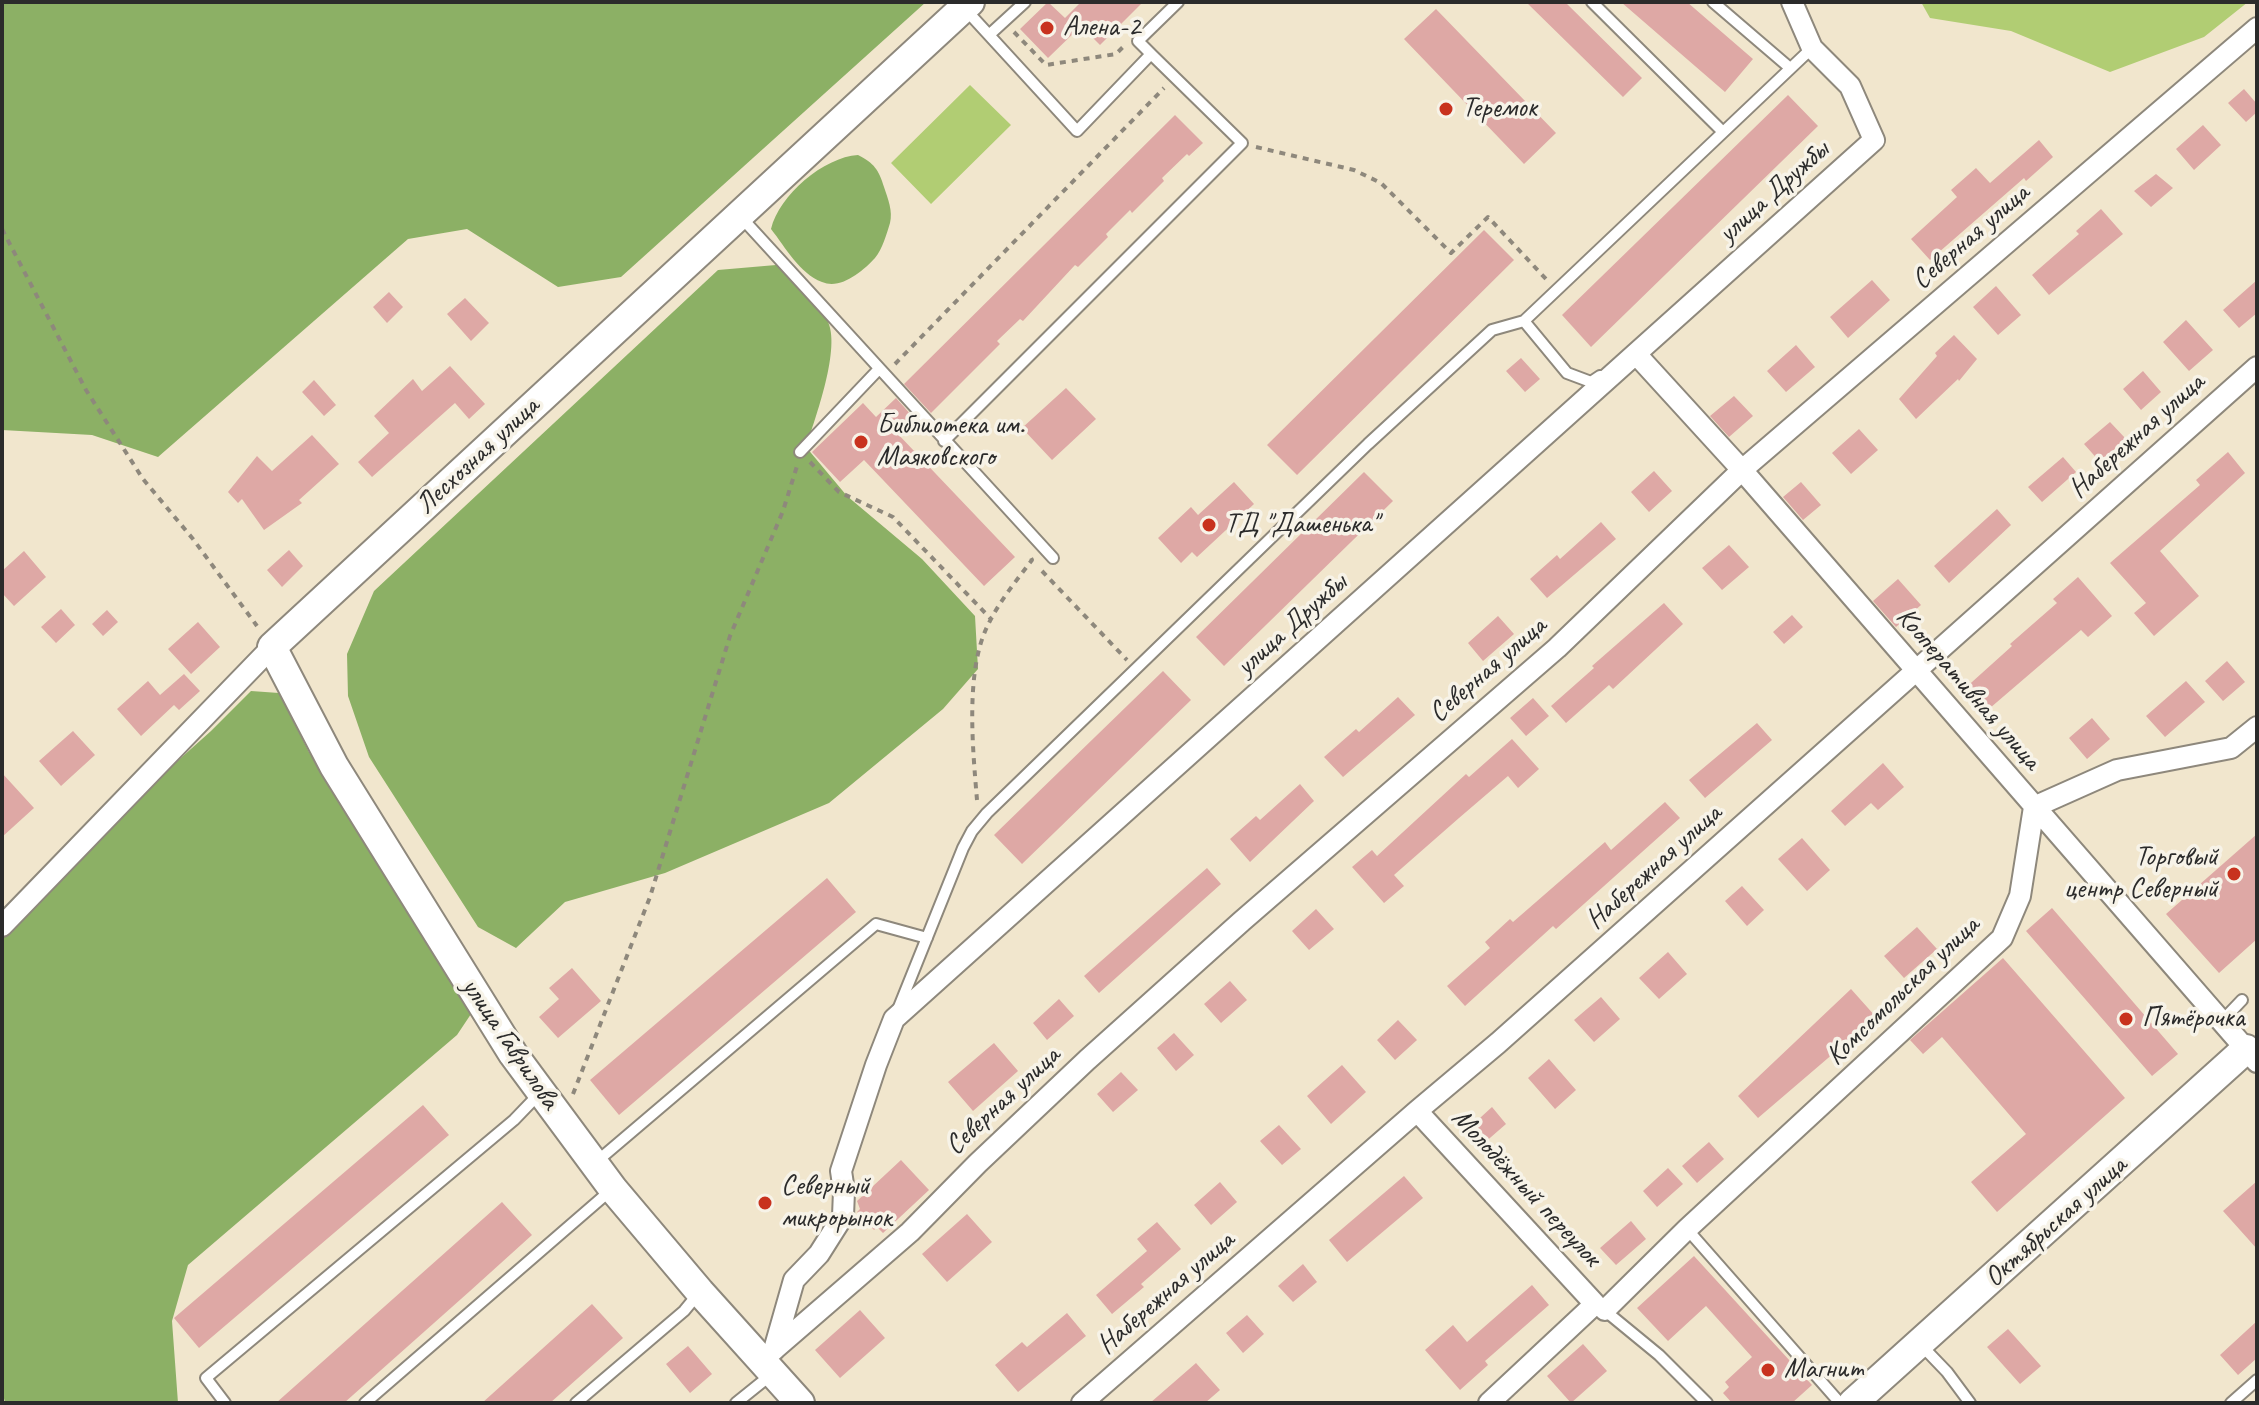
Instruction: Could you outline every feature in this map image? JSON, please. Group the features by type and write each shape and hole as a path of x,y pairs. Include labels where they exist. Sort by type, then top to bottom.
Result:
{"street":[{"name":"улица Дружбы","path":"770,1361 794,1280 819,1254 843,1216 841,1171 894,1019 1874,140 1850,86 1812,48 1792,2"},
{"name":"Лесхозная улица","path":"2,926 272,647 967,5"},
{"name":"Северная улица","path":"770,1361 910,1232 1011,1132 1242,921 1557,648 1742,470 2257,28"},
{"name":"Кооперативная улица","path":"1636,354 1742,470 2221,1022 2253,1050"},
{"name":"Набережная улица","path":"1082,1403 1498,1043 2257,367"},
{"name":"улица Гаврилова","path":"272,647 334,766 540,1093 613,1189 700,1292 770,1361 800,1403"},
{"path":"2034,807 2117,770 2231,748 2257,727"},
{"name":"Комсомольская улица","path":"1489,1403 1687,1229 2002,938 2020,896 2034,807"},
{"name":"Октябрьская улица","path":"1853,1403 2253,1050"},
{"name":"Молодёжный переулок","path":"1417,1111 1600,1307"}],"lane":[{"path":"989,35 1025,2"},
{"path":"944,441 1242,143 1138,41 1178,2"},
{"path":"1592,2 1723,132"},
{"path":"1713,2 1790,68"},
{"path":"967,5 989,35 1077,131 1151,54"},
{"path":"894,1019 963,848 979,823 1368,444 1492,330 1524,321 1812,48"},
{"path":"739,214 1053,558"},
{"path":"1524,321 1567,373 1591,382 1636,354"},
{"path":"800,452 881,372"},
{"path":"593,1165 876,924 927,938"},
{"path":"2221,1022 2242,1000"},
{"path":"225,1403 206,1378 514,1120 540,1093"},
{"path":"365,1403 613,1189"},
{"path":"1687,1229 1840,1403"},
{"path":"576,1403 684,1311 700,1292"},
{"path":"1600,1307 1659,1355 1707,1403"},
{"path":"1921,1344 1970,1403"},
{"path":"736,1403 770,1361"},
{"path":"2231,1403 2257,1380"}],"path":[{"path":"1004,22 1046,65 1116,54 1124,47"},
{"path":"881,372 1164,88"},
{"path":"1242,143 1354,170 1381,183 1451,253 1488,217 1557,290"},
{"path":"2,229 86,390 143,479 193,539 272,647"},
{"path":"565,1127 576,1084 650,897 730,636 783,511 800,452 839,492 893,517 991,619"},
{"path":"1022,549 1135,669"},
{"path":"979,823 973,746 975,663 991,619 1005,595 1044,549"}],"green space":[{"path":"2,2 926,2 621,277 558,287 467,229 408,239 158,457 92,435 2,430"},
{"path":"1921,2 2248,2 2204,37 2110,72 2011,31 1930,18"},
{"path":"970,85 1011,125 931,204 891,163"},
{"path":"858,155 872,164 880,176 890,205 890,223 875,258 851,278 829,284 814,278 800,266 771,229 783,203 805,180 831,163"},
{"path":"776,265 816,305 831,332 826,383 806,447 847,496 922,559 975,616 978,669 943,709 829,803 665,873 565,902 516,948 478,927 369,757 348,696 347,654 374,591 718,270"},
{"path":"251,691 279,693 309,752 471,1014 457,1035 188,1265 172,1321 178,1403 5,1403 2,1389 2,918 211,731"}],"building":[{"path":"1048,2 1065,18 1081,2 1143,2 1100,45 1081,26 1048,58 1020,29"},
{"path":"1526,2 1565,2 1642,78 1623,97"},
{"path":"1621,2 1687,2 1753,59 1725,92"},
{"path":"1436,9 1556,133 1524,164 1404,39"},
{"path":"2244,89 2257,104 2257,112 2246,122 2228,103"},
{"path":"1788,95 1818,126 1591,347 1562,315"},
{"path":"1175,115 1203,143 1162,178 1164,181 1132,213 1130,210 1106,234 1108,237 1078,267 1075,265 1023,321 1020,319 997,341 1000,344 931,413 904,384"},
{"path":"2203,125 2221,145 2194,170 2176,149"},
{"path":"2039,140 2053,157 2026,181 2024,178 1930,260 1911,239 1957,197 1951,190 1976,168 1990,183"},
{"path":"2156,174 2173,188 2151,207 2134,191"},
{"path":"2101,209 2123,234 2049,295 2032,275 2079,234 2076,231"},
{"path":"1484,230 1514,260 1297,475 1267,445"},
{"path":"1872,280 1890,300 1848,338 1830,317"},
{"path":"2257,280 2257,313 2239,328 2223,310"},
{"path":"1996,286 2021,315 1998,335 1973,307"},
{"path":"389,292 403,307 387,323 373,307"},
{"path":"465,298 489,323 471,341 447,314"},
{"path":"2186,320 2213,350 2189,371 2163,342"},
{"path":"1954,335 1977,359 1959,381 1916,419 1899,399 1937,356 1935,353"},
{"path":"1796,345 1815,367 1786,392 1767,371"},
{"path":"1521,358 1540,379 1525,392 1506,371"},
{"path":"450,366 485,404 469,419 455,403 372,477 358,462 389,433 374,416 413,379 422,391"},
{"path":"2143,371 2161,392 2141,410 2123,389"},
{"path":"314,380 336,405 324,416 302,392"},
{"path":"1066,388 1096,419 1052,460 1022,428"},
{"path":"1734,396 1753,416 1729,437 1710,416"},
{"path":"896,398 913,417 896,432 1015,557 984,586 864,460 840,482 812,452 863,403 876,417"},
{"path":"2110,422 2126,439 2100,462 2084,444"},
{"path":"1859,429 1878,450 1851,474 1832,453"},
{"path":"312,435 339,464 299,500 302,503 264,530 242,499 238,503 228,492 257,456 272,471"},
{"path":"2228,452 2245,473 2160,551 2199,596 2154,636 2134,613 2146,603 2110,563 2200,485 2196,480"},
{"path":"2063,457 2076,472 2042,502 2028,487"},
{"path":"1654,471 1672,491 1649,512 1631,492"},
{"path":"1364,472 1393,501 1224,666 1196,637"},
{"name":"ТД \"Дашенька\"","path":"1234,482 1254,504 1197,557 1192,552 1181,563 1158,538 1191,507 1198,515"},
{"path":"1801,482 1821,505 1803,520 1783,497"},
{"path":"1997,509 2011,525 1949,583 1934,566"},
{"path":"1601,522 1616,539 1547,598 1530,579 1557,555 1560,559"},
{"path":"1729,545 1749,567 1722,590 1702,568"},
{"path":"289,550 303,566 282,587 267,570"},
{"path":"24,551 46,577 14,606 2,593 2,571"},
{"path":"2078,577 2112,616 2088,637 2081,630 1983,714 1962,691 2057,603 2053,599"},
{"path":"1898,579 1921,605 1896,627 1873,601"},
{"path":"1664,603 1683,624 1613,689 1609,685 1566,723 1551,706"},
{"path":"61,609 75,625 56,643 41,627"},
{"path":"107,610 118,622 103,636 92,624"},
{"path":"1792,615 1803,627 1784,644 1773,632"},
{"path":"1498,616 1514,634 1483,661 1468,643"},
{"path":"198,622 220,647 191,674 168,649"},
{"path":"2227,661 2245,682 2223,701 2205,681"},
{"path":"1163,671 1191,700 1022,864 994,835"},
{"path":"184,674 200,691 179,710 174,705 141,736 117,709 148,681 160,695"},
{"path":"2186,681 2205,702 2165,737 2146,716"},
{"path":"1398,697 1415,715 1343,777 1324,757 1356,729 1359,732"},
{"path":"1533,698 1549,716 1526,736 1510,718"},
{"path":"2092,718 2110,739 2087,759 2069,738"},
{"path":"1757,723 1772,740 1705,798 1689,780"},
{"path":"73,731 95,755 61,786 39,761"},
{"path":"1512,739 1539,769 1518,788 1508,776 1459,818 1394,875 1404,886 1384,903 1352,867 1372,850 1377,856 1466,774 1469,777"},
{"path":"1883,763 1904,787 1878,810 1871,803 1845,826 1831,811"},
{"path":"2,773 34,808 2,837"},
{"path":"1300,784 1314,801 1250,862 1230,839 1256,816 1260,820"},
{"path":"1665,802 1680,818 1465,1006 1447,986 1490,948 1485,942 1510,919 1513,922 1605,842 1611,850"},
{"name":"Торговый центр Северный","path":"2257,834 2257,939 2219,973 2166,914"},
{"path":"1802,838 1830,870 1807,891 1778,859"},
{"path":"1207,868 1221,884 1099,993 1084,976"},
{"path":"827,878 856,912 619,1115 590,1080"},
{"path":"1742,886 1764,910 1747,926 1725,901"},
{"path":"2052,908 2178,1054 2152,1076 2026,931"},
{"path":"1316,909 1334,929 1309,950 1292,931"},
{"path":"1917,927 1937,949 1904,978 1884,956"},
{"path":"1668,952 1687,974 1659,999 1639,978"},
{"path":"2003,958 2125,1098 1997,1212 1971,1182 2026,1134 1942,1037 1923,1054 1910,1040"},
{"path":"572,968 601,1001 558,1038 539,1017 559,999 549,988"},
{"path":"1230,981 1247,1000 1221,1023 1204,1004"},
{"path":"1851,989 1876,1017 1758,1118 1738,1096"},
{"path":"1601,997 1620,1019 1594,1042 1574,1020"},
{"path":"1059,999 1074,1016 1047,1040 1033,1023"},
{"path":"1398,1020 1417,1040 1395,1060 1377,1040"},
{"path":"1174,1033 1194,1055 1176,1071 1157,1048"},
{"path":"994,1043 1018,1071 973,1111 948,1082"},
{"path":"1549,1059 1576,1090 1555,1109 1528,1078"},
{"path":"1342,1065 1366,1092 1331,1124 1307,1096"},
{"path":"1121,1072 1138,1090 1113,1112 1097,1094"},
{"path":"423,1105 449,1135 199,1348 174,1318"},
{"path":"1492,1107 1506,1124 1483,1144 1469,1128"},
{"path":"1279,1125 1301,1149 1282,1165 1260,1141"},
{"path":"1709,1142 1724,1159 1697,1183 1682,1166"},
{"path":"901,1160 929,1190 883,1233 877,1227 874,1230 857,1212 860,1209 857,1201"},
{"path":"1668,1168 1683,1184 1657,1207 1643,1191"},
{"path":"1404,1176 1423,1198 1347,1262 1329,1240"},
{"path":"2257,1181 2257,1249 2223,1211"},
{"path":"1220,1182 1237,1202 1211,1225 1194,1205"},
{"path":"502,1202 532,1235 470,1291 344,1403 276,1403"},
{"path":"967,1214 992,1242 947,1282 922,1254"},
{"path":"1631,1221 1646,1239 1616,1265 1600,1248"},
{"path":"1157,1222 1181,1249 1112,1314 1096,1295 1147,1251 1137,1239"},
{"path":"1694,1256 1812,1385 1792,1403 1732,1403 1723,1393 1729,1387 1725,1382 1752,1357 1706,1306 1668,1341 1637,1308"},
{"path":"1303,1264 1317,1282 1293,1302 1278,1286"},
{"path":"1532,1285 1549,1305 1485,1361 1488,1365 1460,1390 1425,1350 1453,1325 1467,1342"},
{"path":"592,1304 623,1338 550,1403 482,1403"},
{"path":"860,1310 885,1338 840,1378 815,1350"},
{"path":"1067,1313 1086,1336 1018,1392 995,1365 1022,1342 1027,1347"},
{"path":"1247,1315 1264,1334 1243,1353 1226,1333"},
{"path":"2257,1321 2257,1358 2238,1375 2220,1355"},
{"path":"2008,1329 2041,1366 2020,1384 1987,1347"},
{"path":"1583,1344 1607,1371 1571,1403 1547,1376"},
{"path":"688,1346 712,1374 690,1393 666,1364"},
{"path":"1196,1363 1220,1390 1205,1403 1150,1403"}],"place":[{"name":"Алена-2","path":"1047,28"},
{"name":"Теремок","path":"1446,109"},
{"name":"Библиотека им. Маяковского","path":"861,442"},
{"name":"ТД \"Дашенька\"","path":"1209,525"},
{"name":"Торговый центр Северный","path":"2234,874"},
{"name":"Пятёрочка","path":"2126,1019"},
{"name":"Северный микрорынок","path":"765,1203"},
{"name":"Магнит","path":"1768,1370"}]}
